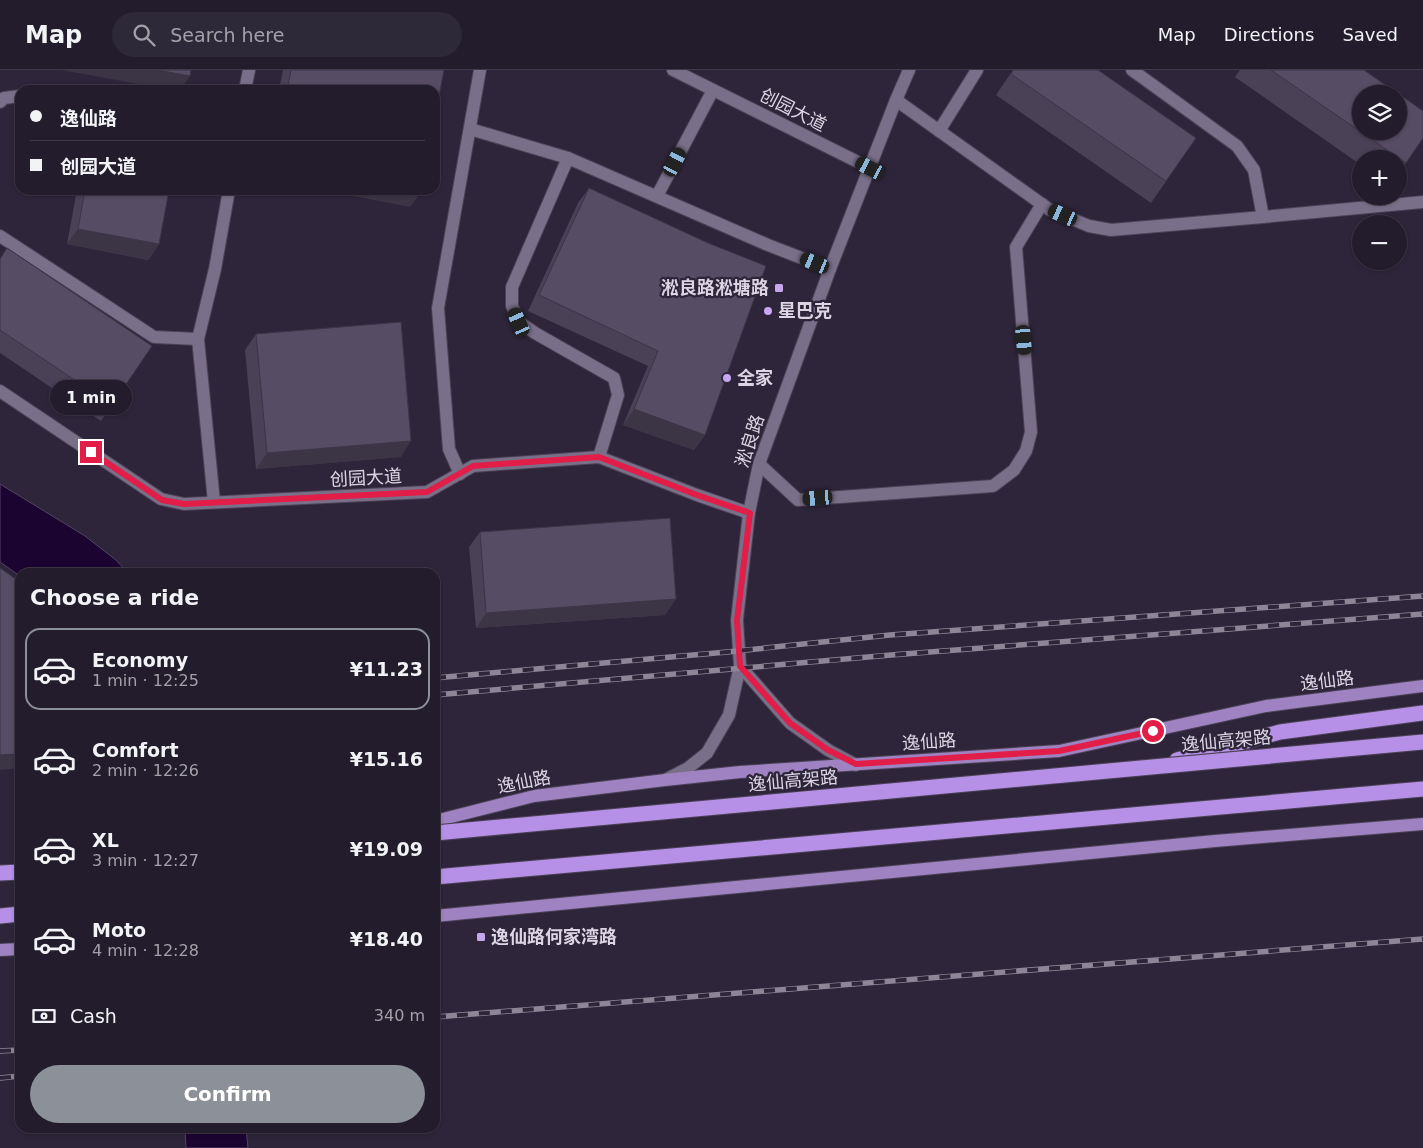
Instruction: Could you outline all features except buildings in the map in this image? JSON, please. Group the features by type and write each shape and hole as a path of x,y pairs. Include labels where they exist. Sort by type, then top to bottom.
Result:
{"highway":[{"path":"1155,766 1280,732 1423,714"},
{"name":"逸仙高架路","path":"440,833 1423,742"},
{"path":"440,876 1423,789"},
{"path":"0,874 15,872"},
{"path":"0,916 15,914"}],"main road":[{"name":"逸仙路","path":"440,820 534,796 665,780 740,772 1059,751 1266,706 1423,686"},
{"path":"440,829 638,816 1423,749"},
{"path":"440,916 1205,842 1423,824"},
{"path":"0,867 15,866"},
{"path":"0,950 15,949"}],"street":[{"path":"246,85 248,70"},
{"path":"460,474 448,449 438,308 480,70"},
{"name":"创园大道","path":"673,70 870,168"},
{"name":"淞良路","path":"665,780 688,768 707,753 729,715 740,666 737,620 750,513 759,464 830,270 896,100 910,70"},
{"path":"939,131 977,70"},
{"path":"1132,70 1237,146 1254,170 1263,217"},
{"path":"656,196 713,90"},
{"path":"0,102 4,98 15,97"},
{"path":"896,100 1050,210 1089,226 1112,230 1423,202"},
{"path":"470,130 568,158 830,270"},
{"path":"568,158 512,287 512,306 519,322 614,378 618,395 616,406 599,457"},
{"path":"214,502 198,339 216,269 228,195"},
{"path":"759,464 798,500 993,486 1014,470 1026,450 1031,432 1016,247 1042,204"},
{"path":"0,236 154,337 198,339"},
{"name":"创园大道","path":"0,391 162,500 184,504 427,492 473,466 599,457 697,495 750,513"},
{"path":"740,666 790,723 828,750 856,764"}],"shaded area":[{"path":"0,484 85,536 123,568 15,568 15,572 0,562"},
{"path":"185,1133 246,1133 248,1148 186,1148"}],"railway":[{"path":"440,678 727,652 890,635 1423,596"},
{"path":"440,695 891,655 1423,614"},
{"path":"440,1017 1423,939"},
{"path":"0,1051 15,1050"},
{"path":"0,1078 15,1076"}],"place":[{"name":"淞良路淞塘路","path":"779,288"},
{"name":"星巴克","path":"768,311"},
{"name":"全家","path":"727,378"},
{"name":"逸仙路何家湾路","path":"481,937"}],"route":[{"path":"91,452 162,500 184,504 427,492 473,466 599,457 697,495 750,513 737,620 740,666 790,723 828,750 856,764 1059,751 1153,731"}]}
